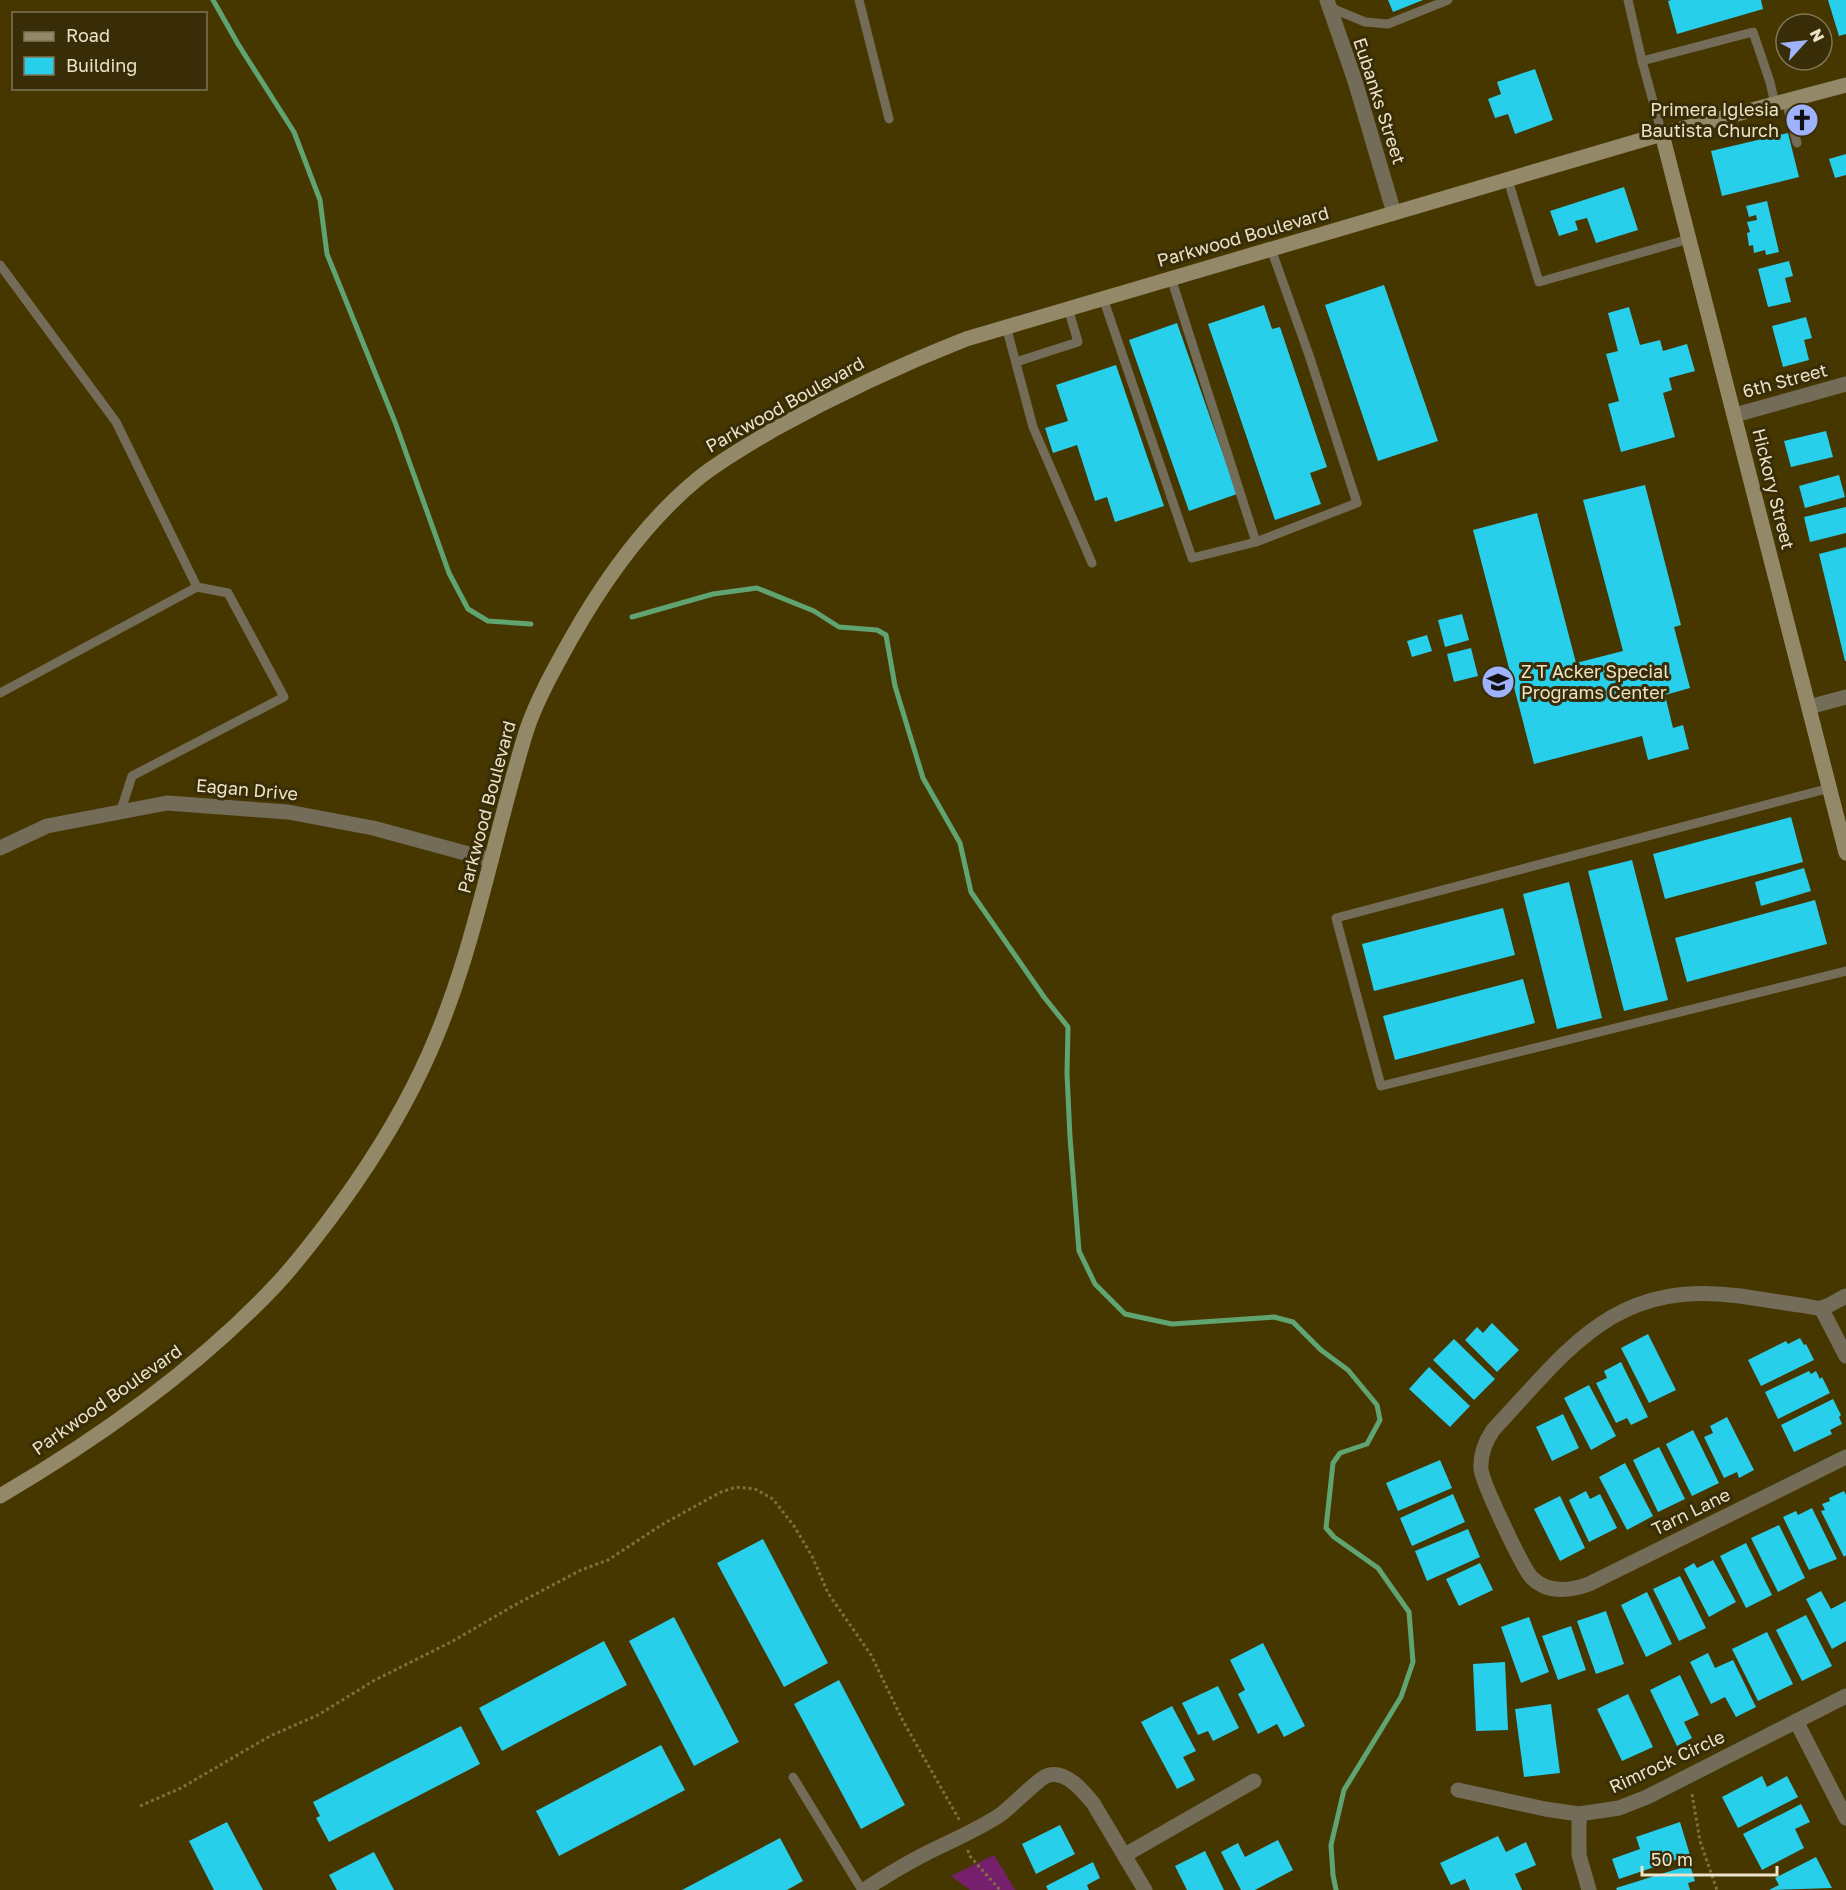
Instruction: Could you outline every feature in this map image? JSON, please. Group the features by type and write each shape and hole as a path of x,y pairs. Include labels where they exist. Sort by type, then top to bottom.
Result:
{"main road":[{"name":"Parkwood Boulevard","path":"0,1496 133,1410 230,1331 279,1283 356,1184 386,1136 421,1071 446,1015 465,962 500,820 529,723 554,670 602,589 632,548 668,507 700,477 792,419 909,361 966,339 1662,134 1846,85"},
{"name":"Hickory Street","path":"1662,134 1846,852"}],"street":[{"name":"Eubanks Street","path":"1328,4 1355,81 1394,213"},
{"name":"6th Street","path":"1734,415 1846,384"},
{"path":"1809,707 1846,697"},
{"name":"Eagan Drive","path":"0,848 46,826 167,803 288,812 373,828 491,860"},
{"name":"Tarn Lane","path":"1821,1308 1713,1293 1669,1295 1642,1302 1617,1314 1589,1332 1568,1350 1493,1430 1484,1445 1481,1460 1484,1483 1530,1576 1550,1587 1570,1589 1589,1584 1846,1457"},
{"path":"1821,1308 1846,1296"},
{"path":"1821,1308 1846,1329"},
{"path":"1821,1308 1846,1356"},
{"name":"Rimrock Circle","path":"1458,1790 1579,1814 1619,1808 1647,1797 1846,1696"},
{"path":"1796,1721 1846,1818"},
{"path":"863,1890 1001,1814 1045,1776 1059,1774 1083,1791 1094,1803 1145,1890"},
{"path":"1125,1855 1254,1781"},
{"path":"1579,1814 1579,1855 1589,1890"}],"lane":[{"path":"859,0 889,119"},
{"path":"1328,4 1365,22 1388,24 1448,0"},
{"path":"1628,0 1662,134"},
{"path":"1642,61 1753,32 1770,82 1797,143"},
{"path":"1508,180 1539,282 1689,239"},
{"path":"1103,298 1192,558 1256,542 1358,504 1271,249"},
{"path":"0,265 116,422 197,587"},
{"path":"1171,278 1256,542"},
{"path":"1016,362 1078,342 1068,308"},
{"path":"1006,326 1033,427 1092,563"},
{"path":"0,693 197,587 228,593 284,697 132,776 120,813"},
{"path":"1830,788 1336,918 1381,1086 1846,971"},
{"path":"793,1777 863,1890"}],"path":[{"path":"140,1806 181,1788 270,1736 318,1714 375,1680 453,1641 581,1570 608,1560 663,1524 721,1492 736,1487 755,1489 773,1499 794,1526 812,1556 828,1593 871,1655 903,1721 960,1822 969,1855 1000,1890"},
{"path":"1692,1794 1700,1841 1717,1890"}],"shaded area":[{"path":"994,1855 1015,1890 970,1890 951,1876"}],"building":[{"path":"1388,0 1423,0 1393,12"},
{"path":"1761,0 1763,9 1677,34 1668,1"},
{"path":"1828,0 1846,0 1846,34 1839,36 1834,12 1832,12"},
{"path":"1535,69 1553,120 1515,134 1508,114 1495,118 1488,99 1501,94 1497,82"},
{"path":"1788,133 1799,177 1722,196 1711,151"},
{"path":"1846,154 1846,175 1835,178 1829,159"},
{"path":"1624,187 1638,230 1596,243 1587,218 1575,221 1578,230 1559,236 1550,211"},
{"path":"1767,201 1779,252 1766,255 1765,250 1754,253 1753,245 1749,246 1747,233 1750,232 1747,222 1757,220 1756,215 1749,217 1746,206"},
{"path":"1789,261 1793,276 1785,278 1791,302 1768,307 1758,269"},
{"path":"1384,285 1438,441 1378,461 1325,305"},
{"path":"1264,305 1272,329 1280,327 1327,467 1310,473 1321,504 1275,520 1208,324"},
{"path":"1629,307 1640,345 1660,340 1663,351 1687,344 1695,371 1669,378 1672,390 1663,393 1675,437 1621,452 1608,404 1619,401 1606,354 1618,351 1608,313"},
{"path":"1806,317 1812,338 1804,340 1809,360 1783,367 1772,326"},
{"path":"1177,323 1237,494 1189,511 1129,340"},
{"path":"1116,365 1164,506 1115,522 1107,497 1095,501 1077,445 1053,453 1045,428 1068,421 1056,385"},
{"path":"1826,431 1833,457 1791,467 1784,441"},
{"path":"1839,475 1845,497 1805,508 1799,486"},
{"path":"1645,485 1681,625 1674,627 1690,688 1665,695 1673,728 1683,725 1689,749 1648,760 1642,736 1534,764 1473,530 1537,513 1576,663 1623,651 1583,500"},
{"path":"1846,507 1846,533 1810,542 1804,517"},
{"path":"1846,547 1846,661 1845,661 1819,554"},
{"path":"1462,614 1469,640 1445,647 1438,620"},
{"path":"1427,635 1432,651 1412,657 1407,641"},
{"path":"1471,648 1478,676 1454,682 1447,654"},
{"path":"1791,817 1803,862 1665,899 1653,854"},
{"path":"1632,860 1668,1000 1624,1011 1588,871"},
{"path":"1804,868 1811,891 1761,906 1755,882"},
{"path":"1569,882 1602,1018 1557,1029 1523,894"},
{"path":"1815,900 1827,944 1687,982 1675,938"},
{"path":"1503,908 1515,955 1374,991 1362,944"},
{"path":"1523,979 1535,1023 1395,1060 1383,1016"},
{"path":"1492,1323 1519,1350 1497,1372 1465,1340 1477,1327 1483,1333"},
{"path":"1648,1334 1676,1390 1649,1403 1621,1348"},
{"path":"1800,1338 1804,1345 1806,1344 1814,1360 1761,1386 1748,1360 1786,1341 1788,1344"},
{"path":"1454,1339 1495,1379 1474,1400 1433,1360"},
{"path":"1621,1362 1648,1417 1631,1425 1627,1418 1616,1423 1596,1383 1607,1378 1604,1371"},
{"path":"1429,1367 1470,1406 1450,1427 1409,1389"},
{"path":"1809,1371 1811,1374 1816,1371 1820,1379 1822,1377 1830,1393 1778,1419 1765,1392"},
{"path":"1589,1385 1616,1436 1591,1450 1564,1398"},
{"path":"1833,1399 1841,1415 1839,1417 1842,1424 1830,1430 1832,1434 1794,1452 1781,1425"},
{"path":"1563,1414 1579,1448 1552,1461 1536,1427"},
{"path":"1727,1417 1754,1470 1739,1478 1737,1472 1724,1478 1704,1437 1713,1433 1710,1426"},
{"path":"1693,1430 1719,1483 1692,1496 1666,1444"},
{"path":"1659,1447 1685,1499 1658,1512 1633,1460"},
{"path":"1440,1460 1452,1488 1398,1511 1386,1483"},
{"path":"1625,1463 1653,1516 1627,1530 1599,1477"},
{"path":"1586,1491 1590,1499 1600,1494 1617,1528 1589,1542 1569,1500"},
{"path":"1844,1491 1846,1495 1846,1555 1844,1557 1821,1511 1825,1510 1822,1504"},
{"path":"1453,1494 1465,1522 1412,1546 1400,1518"},
{"path":"1560,1496 1585,1548 1560,1561 1534,1509"},
{"path":"1812,1508 1837,1559 1809,1570 1783,1517 1796,1511 1798,1515"},
{"path":"1779,1525 1805,1578 1778,1592 1751,1538"},
{"path":"1468,1529 1480,1557 1427,1581 1415,1551"},
{"path":"763,1539 828,1663 784,1687 717,1563"},
{"path":"1746,1543 1772,1595 1746,1608 1720,1556"},
{"path":"1713,1560 1736,1602 1709,1617 1684,1569 1694,1563 1697,1568"},
{"path":"1480,1563 1493,1590 1459,1606 1446,1579"},
{"path":"1680,1576 1706,1628 1679,1641 1653,1589"},
{"path":"1821,1591 1831,1609 1846,1601 1846,1641 1832,1649 1806,1599"},
{"path":"1647,1592 1672,1644 1646,1657 1621,1605"},
{"path":"1606,1611 1624,1664 1596,1674 1577,1621"},
{"path":"1806,1615 1832,1666 1802,1681 1776,1630"},
{"path":"674,1617 739,1742 694,1766 629,1641"},
{"path":"1529,1617 1549,1672 1521,1683 1501,1627"},
{"path":"1571,1626 1586,1670 1558,1680 1542,1636"},
{"path":"1767,1632 1793,1684 1758,1701 1732,1649"},
{"path":"604,1641 627,1685 502,1751 479,1708"},
{"path":"1263,1643 1305,1726 1284,1737 1277,1724 1258,1734 1238,1694 1245,1690 1230,1660"},
{"path":"1708,1653 1715,1668 1733,1660 1756,1707 1736,1717 1725,1697 1711,1704 1690,1662"},
{"path":"1505,1662 1508,1730 1476,1731 1473,1664"},
{"path":"1680,1675 1699,1715 1684,1722 1692,1738 1677,1746 1650,1690"},
{"path":"839,1680 905,1805 861,1829 794,1704"},
{"path":"1218,1686 1239,1728 1213,1741 1208,1731 1198,1735 1182,1703"},
{"path":"1628,1694 1653,1747 1622,1761 1597,1709"},
{"path":"1551,1704 1560,1773 1524,1777 1515,1709"},
{"path":"1172,1706 1196,1751 1183,1757 1195,1780 1177,1789 1141,1722"},
{"path":"461,1726 480,1764 329,1842 316,1818 320,1816 313,1802"},
{"path":"661,1745 685,1790 559,1856 536,1811"},
{"path":"1762,1776 1767,1787 1787,1776 1798,1797 1738,1828 1722,1797"},
{"path":"1801,1804 1810,1822 1795,1829 1804,1848 1762,1870 1743,1834"},
{"path":"227,1822 263,1890 214,1890 189,1841"},
{"path":"1680,1822 1690,1855 1619,1879 1612,1859 1640,1849 1636,1837"},
{"path":"1060,1825 1075,1854 1036,1874 1022,1844"},
{"path":"1498,1836 1506,1852 1526,1842 1536,1865 1515,1874 1522,1890 1470,1890 1465,1879 1451,1885 1440,1863"},
{"path":"780,1838 803,1881 787,1890 682,1890"},
{"path":"1278,1840 1293,1870 1255,1890 1241,1890 1221,1852 1238,1843 1245,1857"},
{"path":"1205,1851 1224,1890 1187,1890 1175,1866"},
{"path":"374,1852 394,1890 337,1890 329,1875"},
{"path":"1816,1857 1832,1888 1769,1890 1779,1885 1775,1878"},
{"path":"1093,1862 1100,1878 1087,1885 1089,1890 1048,1890 1046,1886"},
{"path":"1690,1865 1695,1881 1688,1883 1690,1890 1617,1890 1616,1888"}],"waterway":[{"path":"213,0 294,132 320,200 327,254 395,422 449,573 468,609 488,621 531,624"},
{"path":"632,617 713,594 757,588 814,611 839,627 877,630 886,635 895,686 923,778 960,843 971,892 1044,997 1068,1027 1067,1074 1070,1137 1079,1251 1095,1284 1125,1314 1172,1324 1274,1317 1293,1322 1321,1350 1348,1370 1377,1405 1380,1420 1367,1444 1340,1453 1333,1463 1326,1528 1334,1537 1378,1568 1409,1612 1413,1662 1401,1697 1344,1790 1331,1845 1336,1890"}],"place":[{"name":"Primera Iglesia Bautista Church","path":"1802,120"},
{"name":"Z T Acker Special Programs Center","path":"1498,682"}]}
